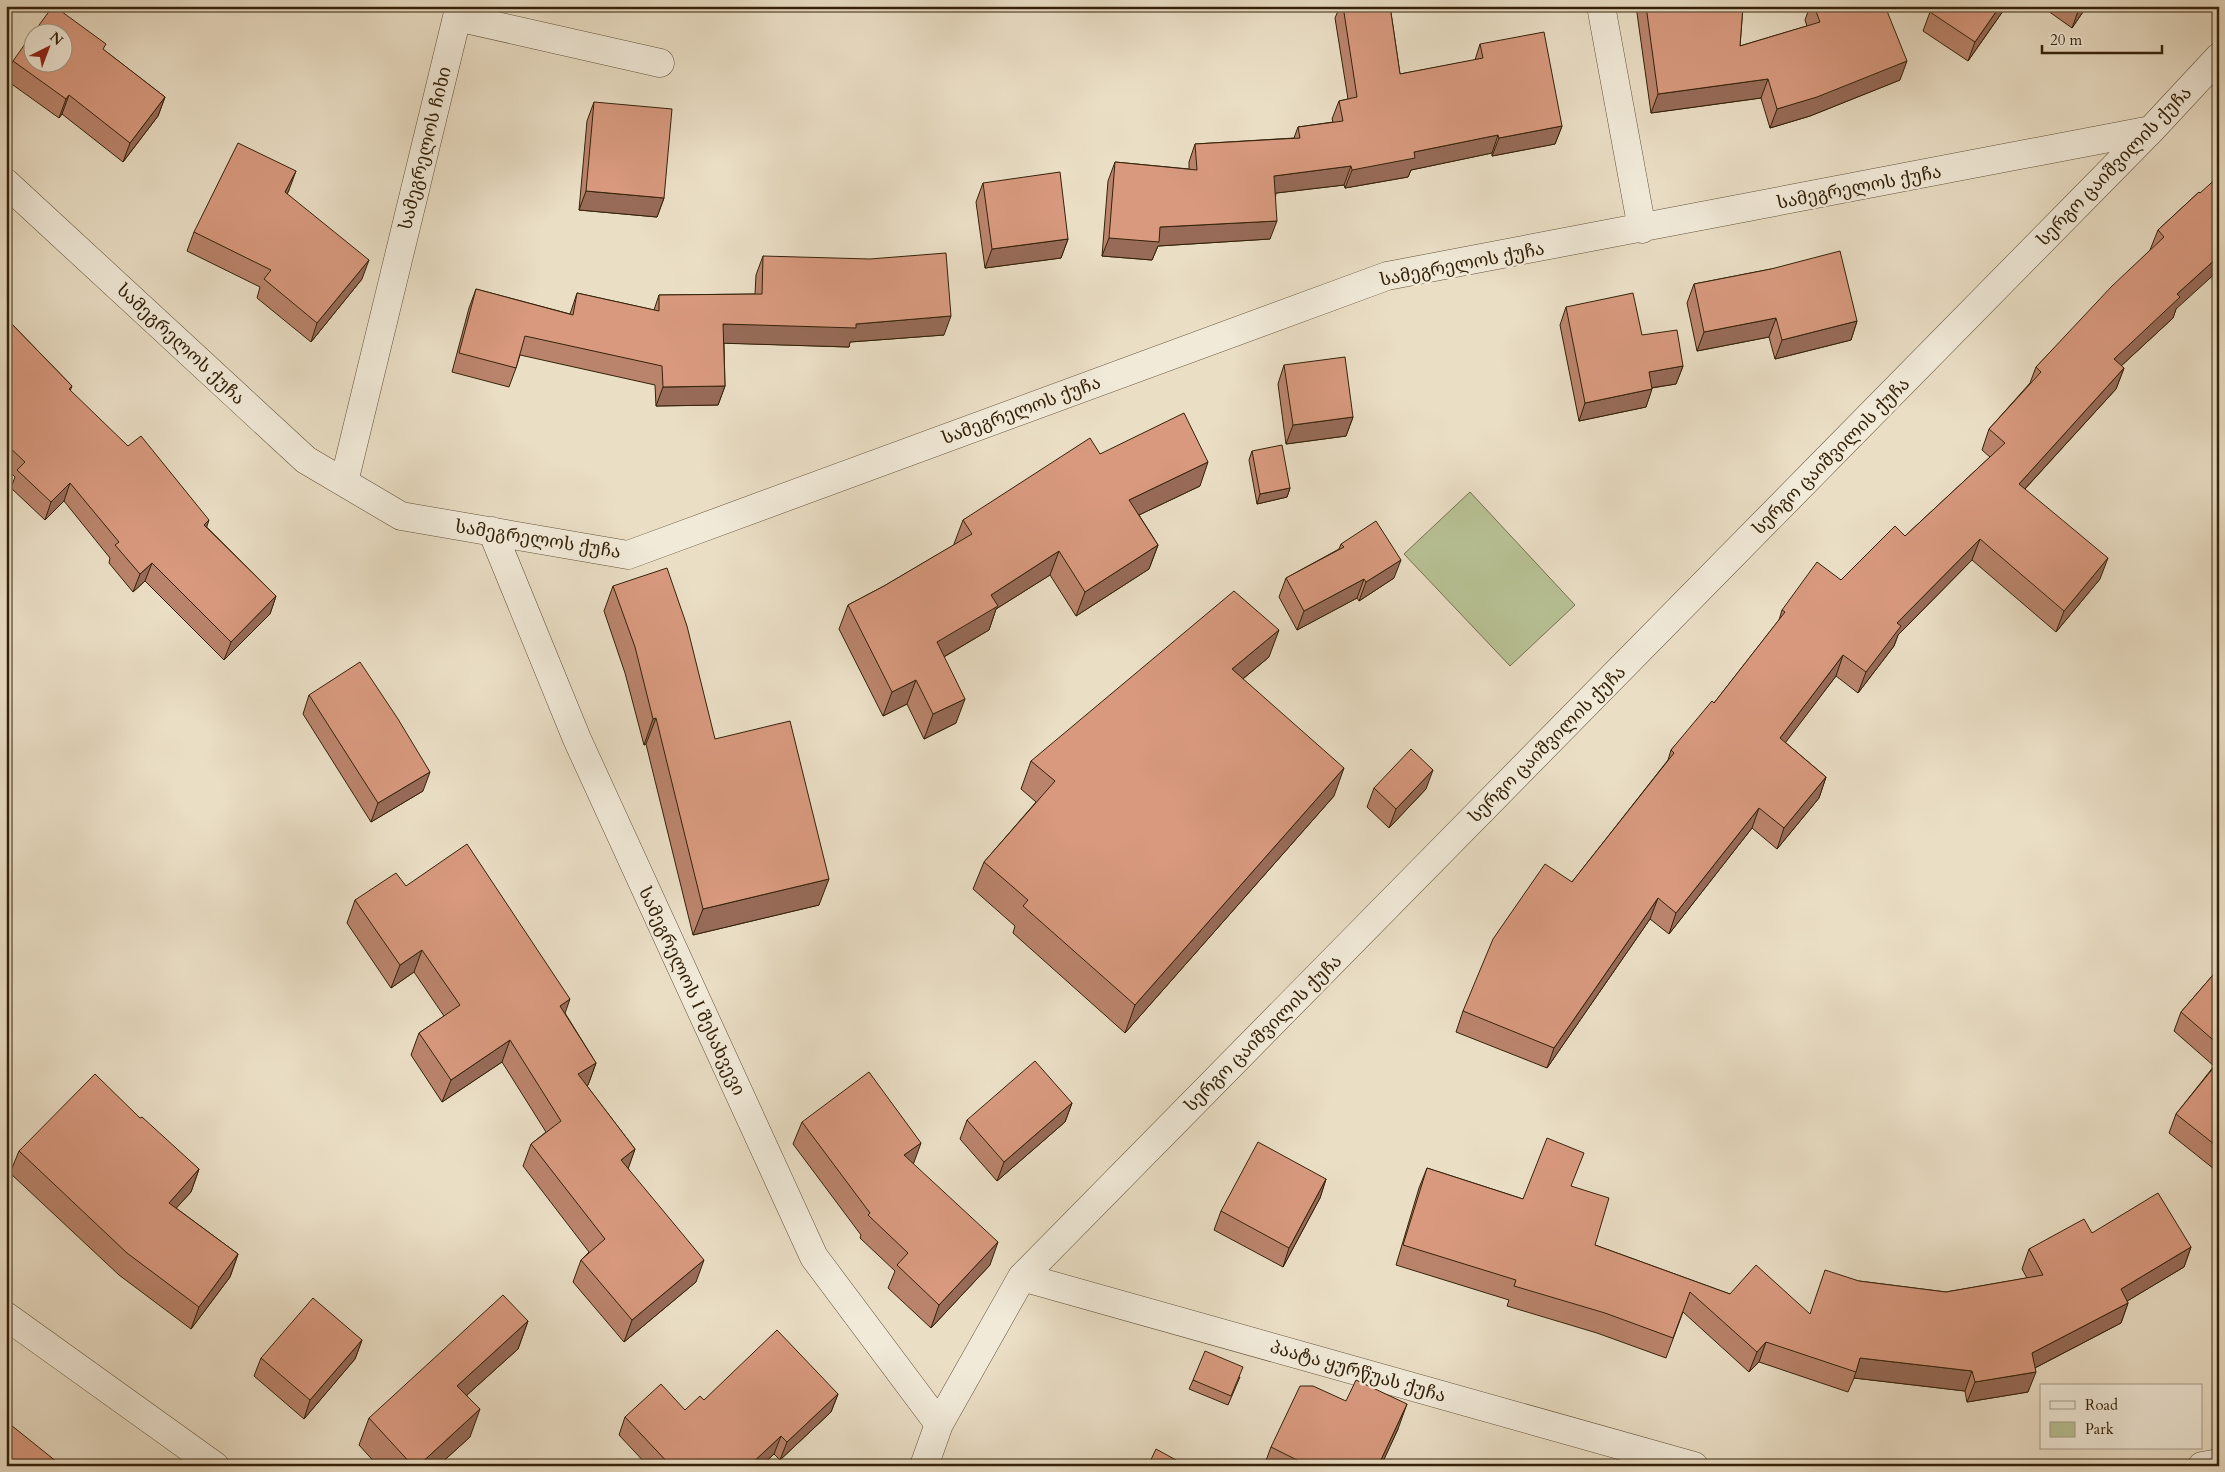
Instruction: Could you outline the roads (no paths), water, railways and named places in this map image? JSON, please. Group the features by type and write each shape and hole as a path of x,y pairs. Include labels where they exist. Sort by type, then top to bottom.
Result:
{"street":[{"path":"1601,6 1642,229"},
{"name":"სამეგრელოს ჩიხი","path":"344,482 457,17 660,63"},
{"name":"სერგო ცაიშვილის ქუჩა","path":"924,1466 940,1424 1022,1277 2151,130 2219,57"},
{"name":"სამეგრელოს ქუჩა","path":"6,183 306,460 401,516 628,555 1387,276 1642,229 2151,130"},
{"name":"სამეგრელოს I შესახვევი","path":"492,531 577,739 814,1257 940,1424"},
{"name":"პაატა ყურწუას ქუჩა","path":"1022,1277 1694,1466"},
{"path":"6,1316 215,1466"},
{"path":"2202,1466 2219,1463"}]}
